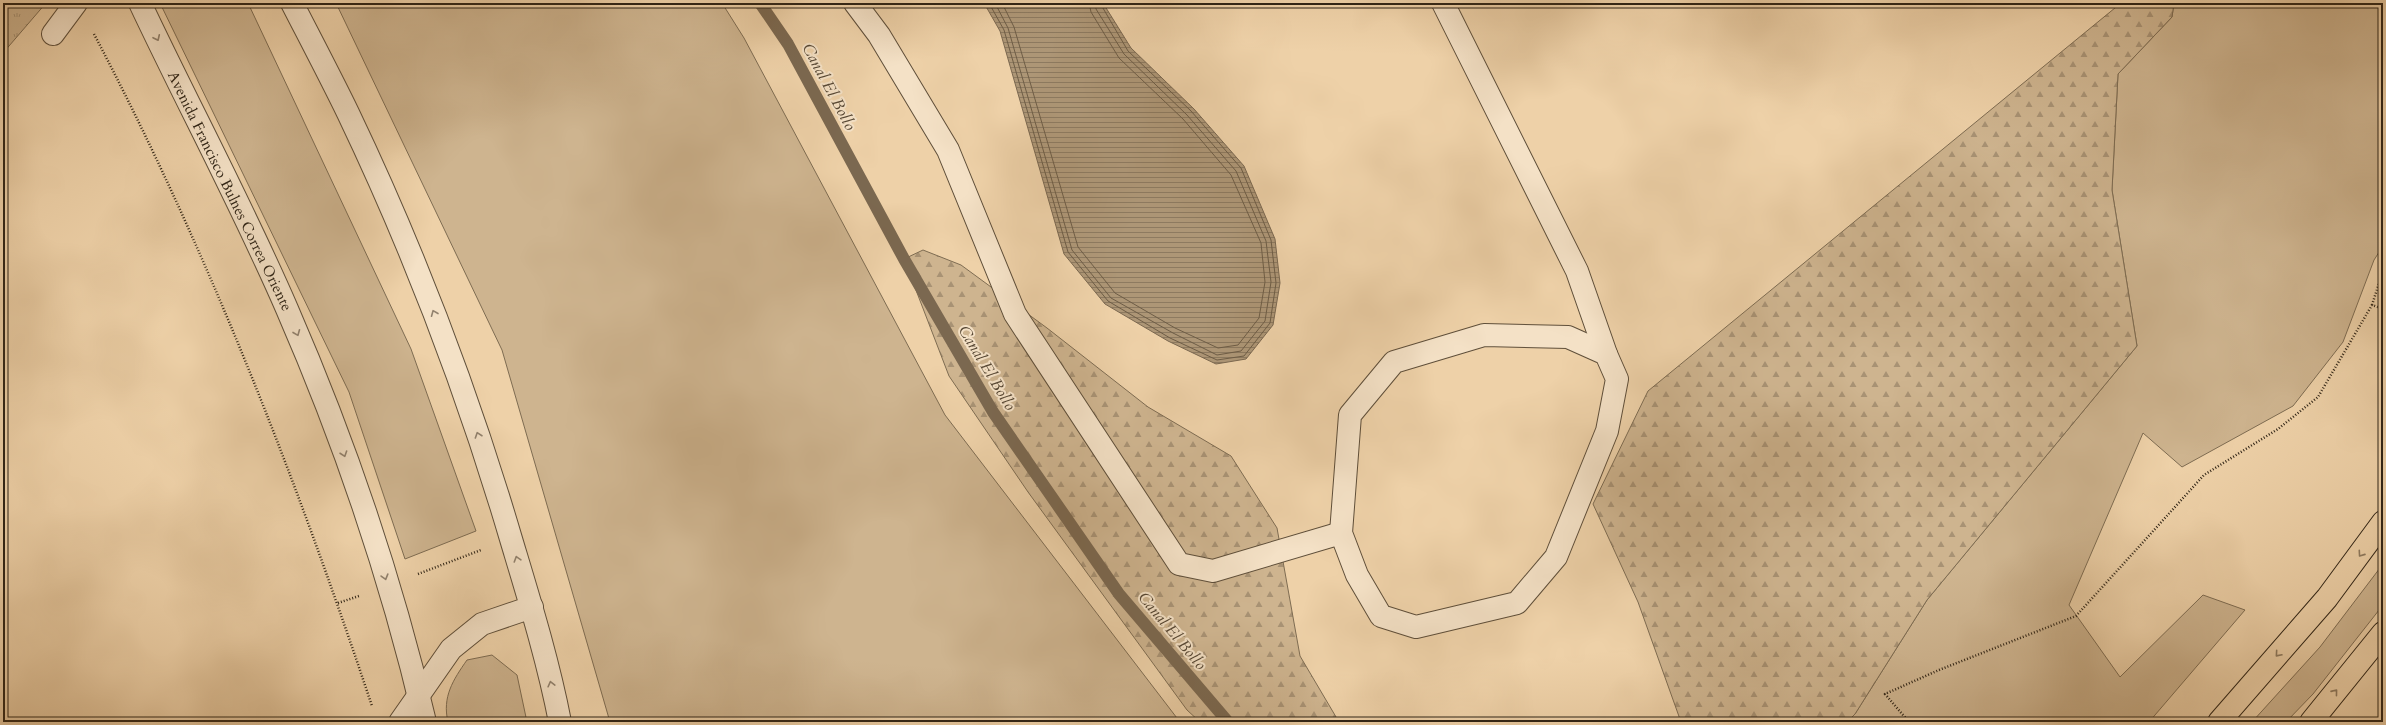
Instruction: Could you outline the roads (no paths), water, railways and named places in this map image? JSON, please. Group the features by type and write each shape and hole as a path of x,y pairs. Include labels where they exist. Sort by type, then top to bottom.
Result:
{"main road":[{"path":"2219,722 2327,598 2383,522"},
{"path":"2311,722 2383,633"}],"street":[{"path":"53,34 76,3"},
{"name":"Avenida Francisco Bulnes Correa Oriente","path":"140,3 184,97 238,202 287,309 332,418 371,530 419,695 425,722"},
{"path":"292,3 348,113 402,233 451,356 494,480 532,606 560,722"},
{"path":"855,3 879,36 948,150 1015,314 1178,564 1213,571 1341,533"},
{"path":"1443,3 1577,271 1606,354 1617,379 1607,431 1556,557 1517,604 1416,627 1381,616 1357,575 1341,533 1350,415 1394,362 1484,336 1568,337 1606,354"},
{"path":"400,722 451,649 482,624 532,606"}],"water":[{"path":"984,3 1103,3 1131,48 1194,109 1244,166 1275,239 1280,283 1273,325 1246,359 1216,364 1168,341 1105,304 1064,254 1000,31"}],"waterway":[{"name":"Canal El Bollo","path":"760,3 788,44 904,259 993,412 1119,594 1228,722"}]}
